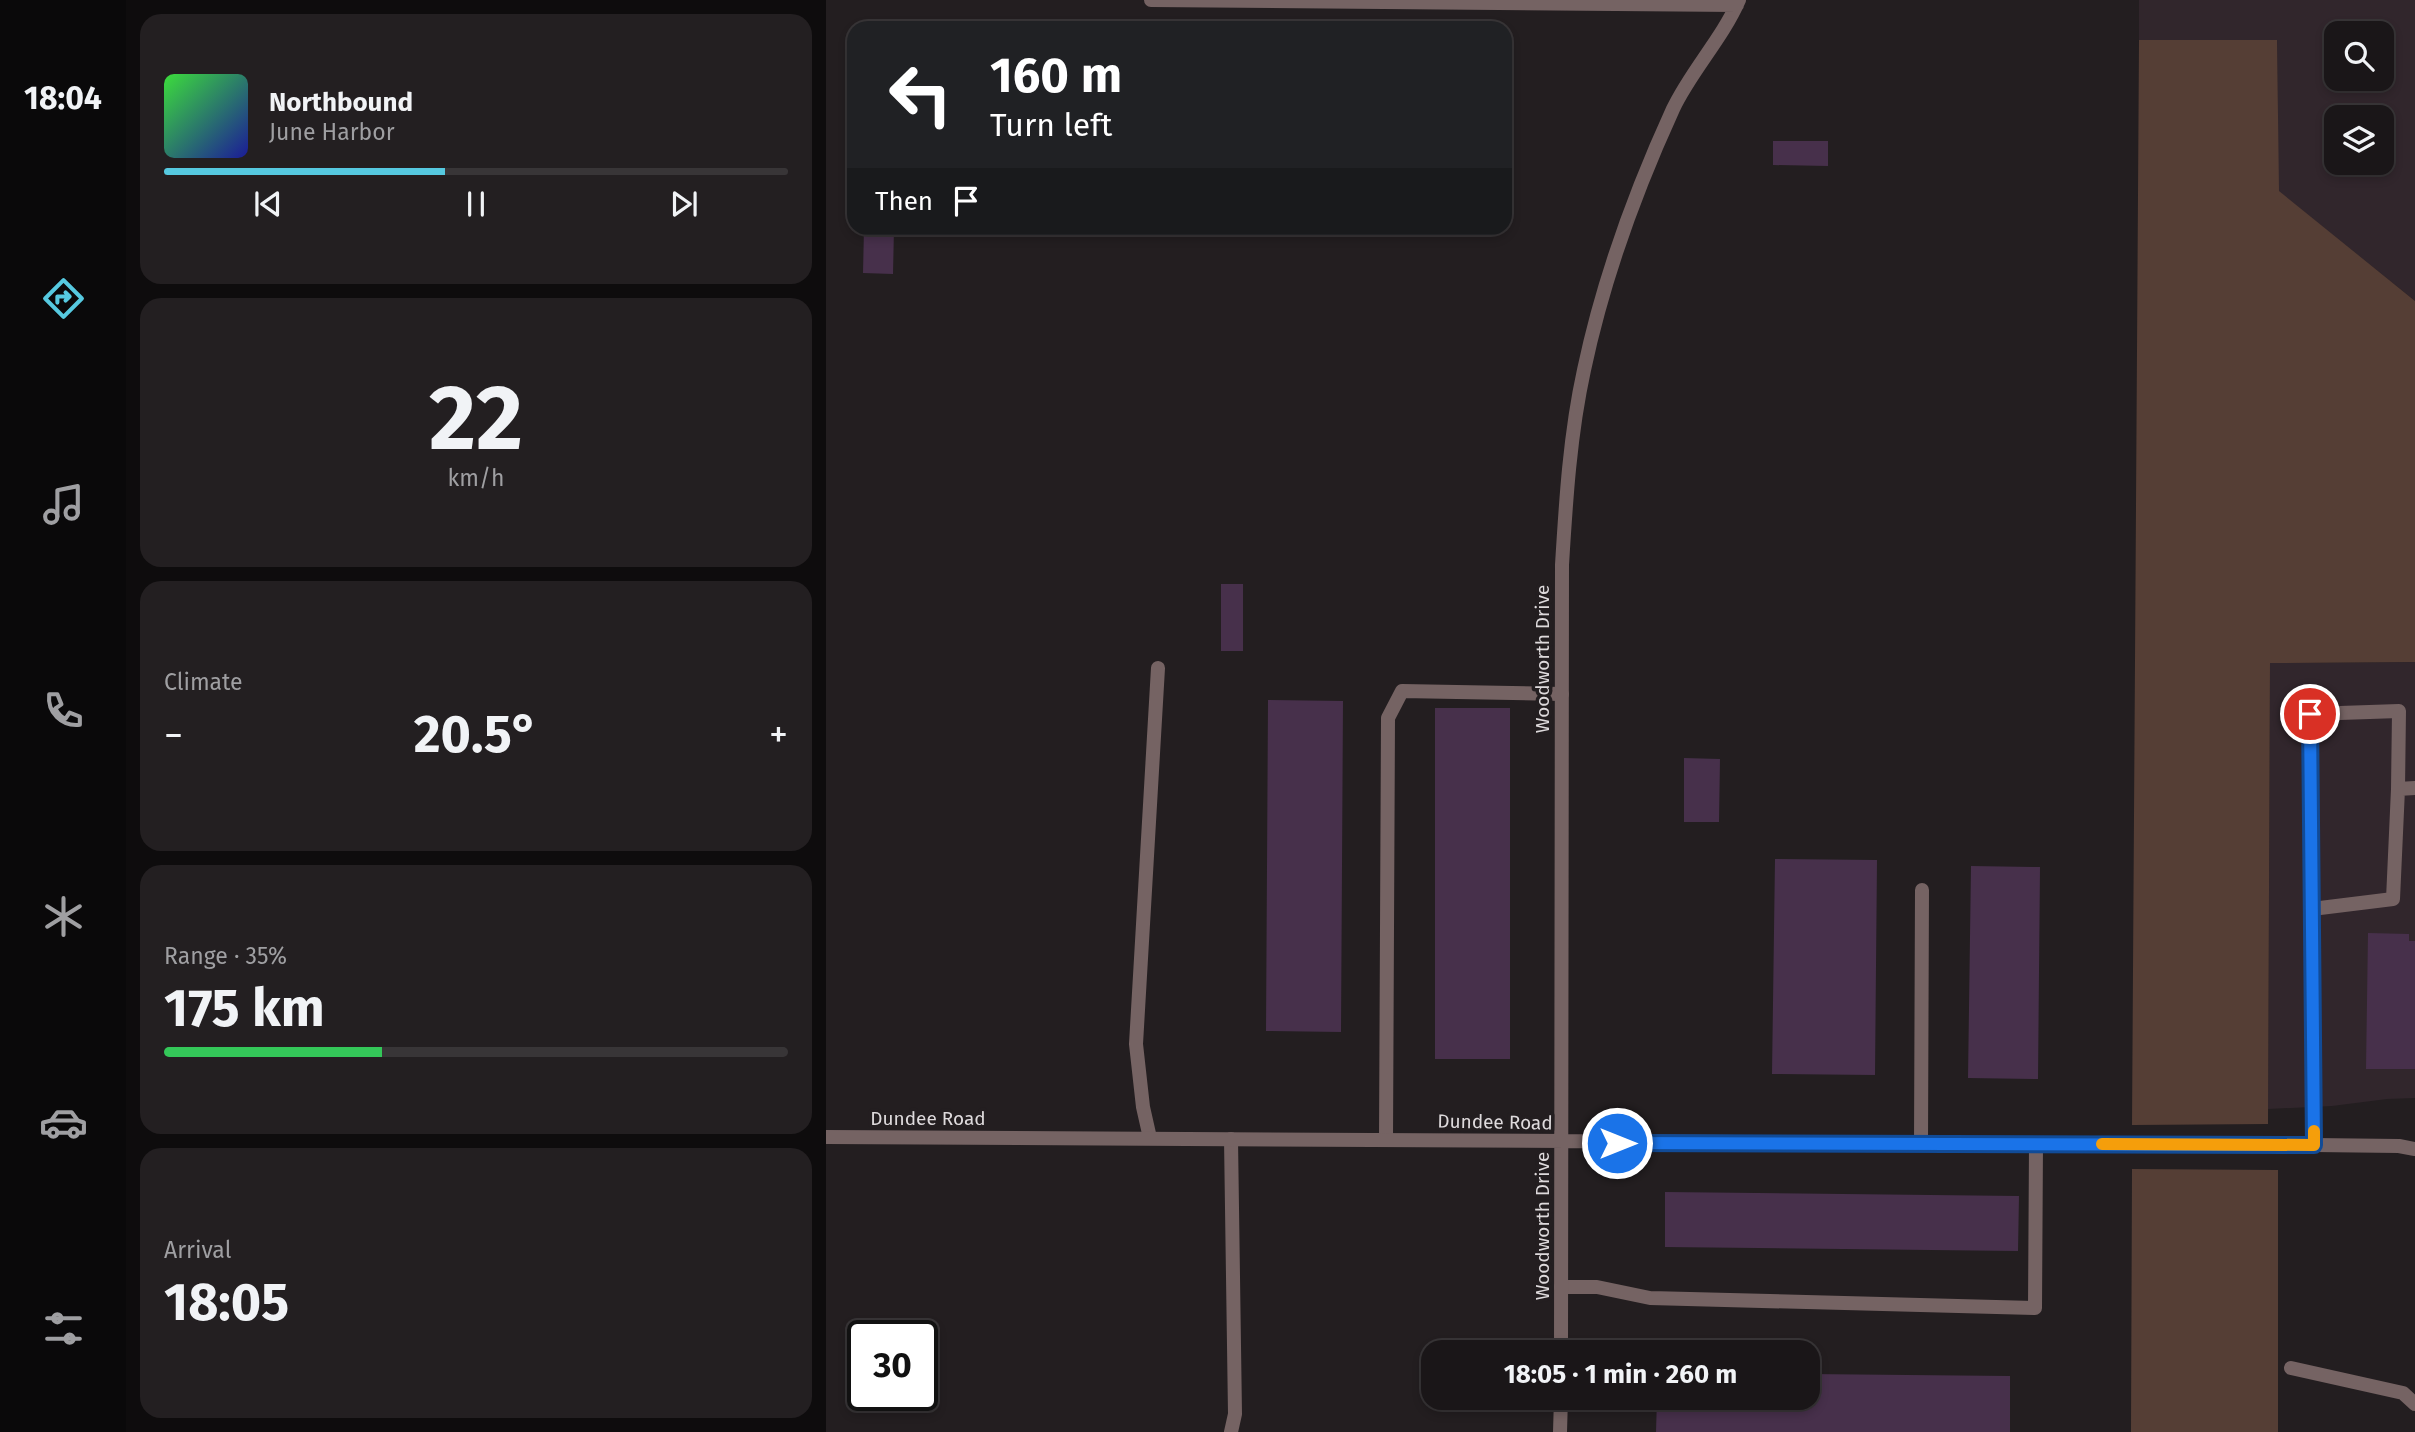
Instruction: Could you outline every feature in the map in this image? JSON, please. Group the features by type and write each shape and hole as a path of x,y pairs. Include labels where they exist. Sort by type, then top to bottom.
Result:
{"street":[{"path":"1152,0 1738,2"},
{"name":"Woodworth Drive","path":"1561,1340 1562,565 1567,473 1584,370 1608,279 1640,186 1675,105 1738,2"},
{"path":"1150,1138 1143,1107 1136,1044 1158,668"},
{"path":"1386,1140 1388,718 1402,691 1562,694"},
{"path":"2312,909 2393,900 2399,711 2310,714 2314,1145"},
{"path":"2398,789 2415,788"},
{"path":"1921,1143 1922,890"},
{"name":"Dundee Road","path":"826,1137 2314,1145 2399,1146 2415,1149"},
{"path":"1231,1139 1235,1413 1231,1432"},
{"path":"1561,1287 1597,1287 1650,1298 2035,1308 2036,1144"},
{"path":"2291,1368 2403,1393 2415,1404"},
{"path":"1560,1410 1560,1432"}],"shaded area":[{"path":"2139,0 2415,0 2415,301 2278,191 2277,40 2139,40"},
{"path":"2139,40 2277,40 2279,191 2415,301 2415,662 2270,663 2268,1124 2132,1125"},
{"path":"2415,662 2415,1098 2268,1109 2270,663"},
{"path":"2132,1169 2278,1170 2278,1432 2131,1432"}],"building":[{"path":"1773,141 1828,141 1828,166 1773,165"},
{"path":"864,235 894,235 893,274 863,273"},
{"path":"1221,584 1243,584 1243,651 1221,651"},
{"path":"1268,700 1343,701 1341,1032 1266,1031"},
{"path":"1435,708 1510,708 1510,1059 1435,1059"},
{"path":"1684,758 1720,759 1719,822 1684,822"},
{"path":"1775,859 1877,860 1875,1075 1772,1074"},
{"path":"1971,866 2040,867 2038,1079 1968,1078"},
{"path":"2368,933 2409,934 2409,941 2415,941 2415,1069 2366,1069"},
{"path":"1665,1192 2019,1196 2018,1251 1665,1247"},
{"path":"1820,1374 2010,1376 2010,1432 1656,1432 1657,1410 1820,1410"}],"slow traffic":[{"path":"2102,1144 2314,1145 2314,1131"}],"route":[{"path":"1617,1143 2314,1145 2310,714"}]}
